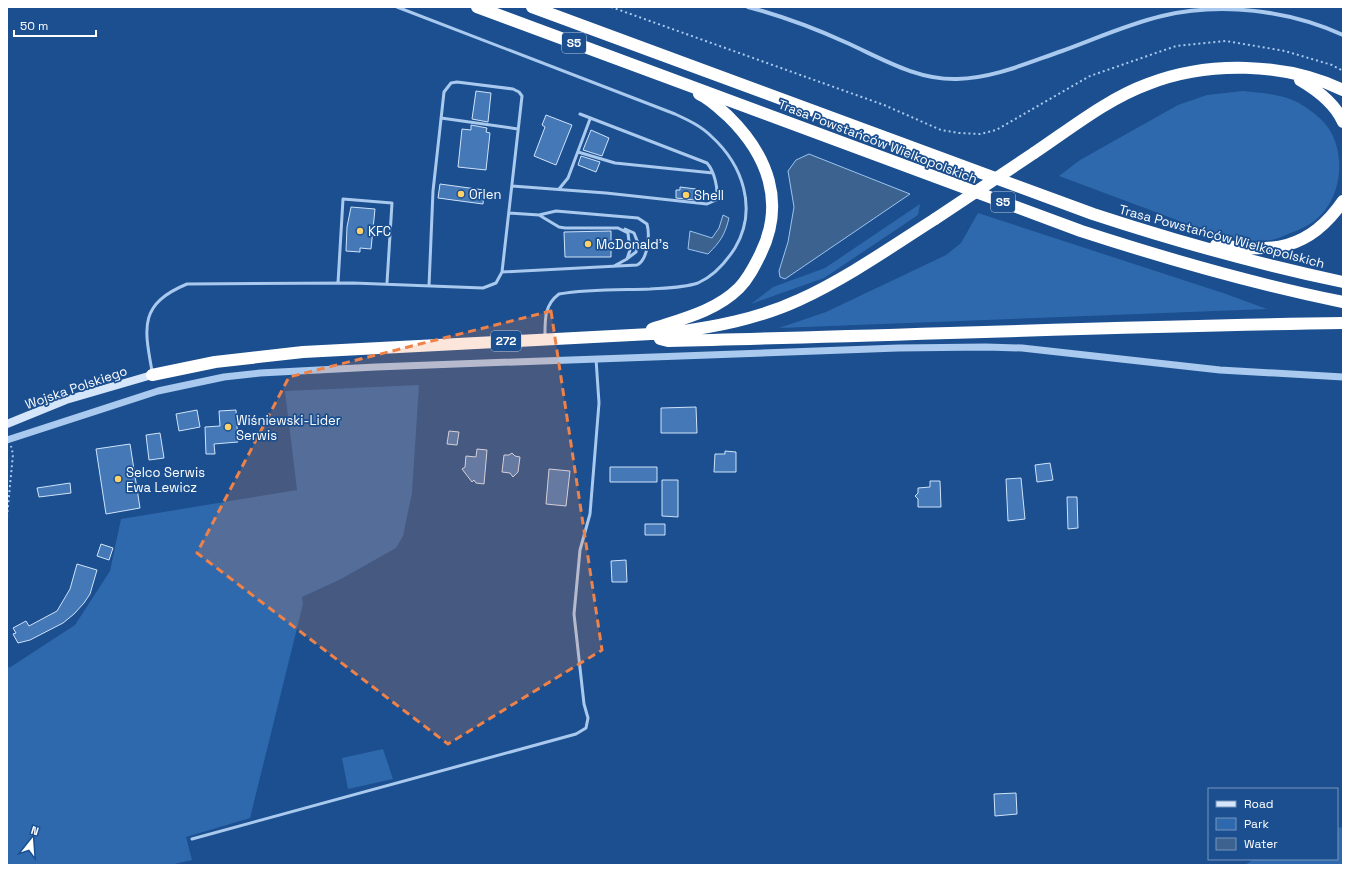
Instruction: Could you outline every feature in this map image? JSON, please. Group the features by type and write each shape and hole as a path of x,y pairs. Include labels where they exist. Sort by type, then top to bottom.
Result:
{"highway":[{"name":"Trasa Powstańców Wielkopolskich","path":"477,7 1113,241 1232,277 1343,302"},
{"name":"Trasa Powstańców Wielkopolskich","path":"532,7 1093,214 1169,238 1276,268 1343,282"},
{"path":"638,334 670,333 726,324 799,300 847,274 935,220 1122,96 1147,84 1168,77 1216,69 1268,70 1319,80 1343,90"},
{"path":"1290,74 1323,96 1335,109 1343,122"},
{"path":"638,334 715,306 738,289 750,275 767,240 773,210 769,178 761,159 750,141 736,124 706,98 670,79"},
{"path":"1169,238 1254,249 1280,248 1304,239 1332,215 1343,201"},
{"path":"638,334 668,341 1076,328 1343,323"},
{"name":"272","path":"152,375 215,362 303,352 638,334"}],"main road":[{"name":"Wojska Polskiego","path":"7,424 66,400 152,375"}],"street":[{"path":"748,7 797,22 902,69 925,75 956,79 989,76 1014,69 1128,27 1163,16 1196,12 1230,10 1270,13 1299,19 1343,35"},
{"path":"8,440 158,391 230,376 376,367 898,348 986,347 1022,348 1220,370 1343,377"}],"lane":[{"path":"397,7 682,117 711,135 733,164 743,184 747,204 743,229 731,254 716,271 698,283 668,288 559,294 552,299 548,306 544,339"},
{"path":"152,375 146,332 149,316 158,301 171,291 187,284 338,283 484,288 496,283 502,272 522,96 519,92 513,89 482,84 451,83 444,92 433,191 429,286"},
{"path":"512,186 606,193 711,204 716,200 717,193 713,172 707,163 580,114"},
{"path":"441,118 518,129"},
{"path":"558,190 568,178 590,118"},
{"path":"578,152 611,163 713,172"},
{"path":"338,283 343,199 392,203 387,284"},
{"path":"502,272 632,267 643,261 649,229 645,222 638,218 556,211 539,215 509,213"},
{"path":"539,215 555,225 565,228 618,228 632,231 637,236 636,252 612,267"},
{"path":"618,228 627,232 630,236 630,250 627,259"},
{"path":"192,839 576,734 586,728 588,718 584,704 574,614 580,550 591,506 599,403 596,358"}],"path":[{"path":"7,517 13,454 8,440"}],"highlighted area":[{"path":"551,311 602,650 448,744 197,553 289,377"}],"green space":[{"path":"1243,91 1279,96 1299,103 1320,118 1329,129 1335,140 1339,165 1335,191 1330,203 1322,213 1313,222 1301,229 1271,240 1255,241 1232,238 1209,232 1059,176 1080,160 1178,105 1207,95"},
{"path":"920,204 918,215 824,278 751,304 773,287 825,268"},
{"path":"978,213 1226,294 1267,309 779,328 826,312 946,255 961,243"},
{"path":"419,385 412,493 403,536 396,548 341,579 302,597 303,604 250,818 186,837 192,860 170,865 7,865 7,664 9,668 75,625 110,571 121,519 297,490 285,391"},
{"path":"383,749 393,779 348,789 342,758"},
{"path":"1343,827 1343,865 1245,865 1252,860 1338,860 1338,828"}],"water":[{"path":"809,154 910,194 785,279 780,277 779,271 788,242 794,207 788,171 796,160"},
{"path":"723,215 729,218 726,229 719,242 708,254 688,249 690,231 712,238 719,228"}],"building":[{"path":"476,91 491,93 488,122 472,119"},
{"path":"546,115 572,125 556,165 534,156 545,127 542,125"},
{"path":"471,125 487,128 486,132 490,133 486,170 458,167 462,129 471,130"},
{"path":"591,130 609,138 602,156 583,150"},
{"path":"581,156 600,162 596,172 578,165"},
{"name":"Orlen","path":"440,184 484,190 483,204 438,198"},
{"name":"Shell","path":"680,187 696,189 695,200 676,198 676,190 680,190"},
{"name":"KFC","path":"351,207 375,209 371,249 360,248 360,252 346,251 347,227"},
{"name":"McDonald's","path":"611,231 611,257 565,257 564,232"},
{"path":"696,407 697,433 661,433 661,408"},
{"path":"197,410 200,427 179,431 176,414"},
{"name":"Wiśniewski-Lider Serwis","path":"236,410 238,442 214,444 215,454 206,454 205,427 220,426 219,411"},
{"path":"449,431 459,432 457,445 447,444"},
{"path":"160,433 164,458 149,460 146,435"},
{"name":"Selco Serwis Ewa Lewicz","path":"130,444 140,508 106,514 96,449"},
{"path":"477,449 487,450 484,484 476,483 474,480 472,482 462,469 465,467 466,456 476,457"},
{"path":"725,451 736,452 736,472 714,472 715,454 725,454"},
{"path":"512,453 515,456 520,457 518,472 513,477 510,473 502,472 504,455 509,455"},
{"path":"1050,463 1053,480 1037,482 1035,465"},
{"path":"610,467 657,467 657,482 610,482"},
{"path":"549,469 570,471 566,506 546,504"},
{"path":"1021,478 1025,519 1008,521 1006,479"},
{"path":"662,480 678,480 678,517 662,516"},
{"path":"930,481 940,481 941,507 918,507 918,499 915,496 918,493 918,488 930,487"},
{"path":"70,483 71,493 39,497 37,488"},
{"path":"1067,497 1077,497 1078,528 1068,529"},
{"path":"645,524 665,524 665,535 645,535"},
{"path":"101,544 113,548 109,560 97,556"},
{"path":"626,560 627,582 612,582 611,561"},
{"path":"77,564 97,570 90,594 84,603 63,623 30,640 18,643 13,634 16,633 13,628 26,621 29,626 57,611 70,589"},
{"path":"1016,793 1017,814 995,816 994,794"}],"place":[{"name":"Orlen","path":"461,194"},
{"name":"Shell","path":"686,195"},
{"name":"KFC","path":"360,231"},
{"name":"McDonald's","path":"588,244"},
{"name":"Wiśniewski-Lider Serwis","path":"228,427"},
{"name":"Selco Serwis Ewa Lewicz","path":"118,479"}]}
